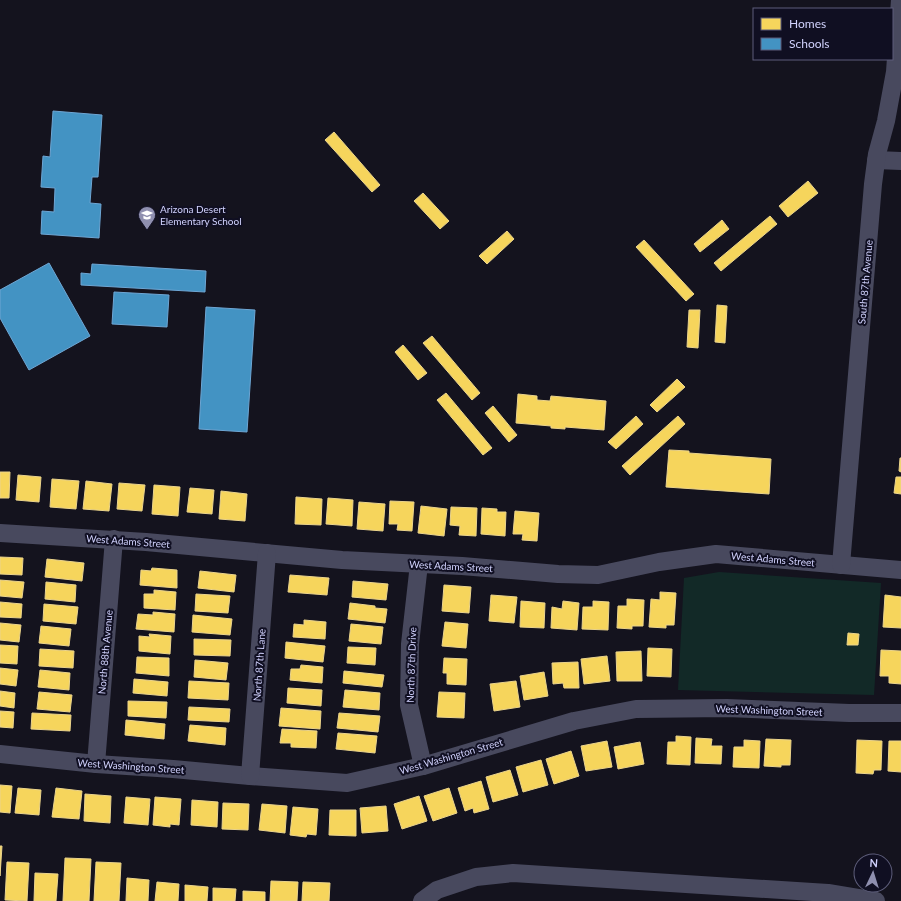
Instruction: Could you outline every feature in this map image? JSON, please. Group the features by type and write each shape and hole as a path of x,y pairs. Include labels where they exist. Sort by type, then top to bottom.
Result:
{"street":[{"name":"South 87th Avenue","path":"841,565 872,192 876,160 886,121 895,72 900,0"},
{"path":"876,160 901,162"},
{"name":"West Adams Street","path":"0,533 114,539 342,560 462,566 558,574 598,575 659,562 716,554 901,570"},
{"name":"North 88th Avenue","path":"96,764 114,539"},
{"name":"North 87th Lane","path":"250,776 268,553"},
{"name":"North 87th Drive","path":"419,564 410,644 409,705 423,766"},
{"name":"West Washington Street","path":"0,754 96,764 347,782 423,766 574,721 636,708 727,708 834,713 901,713"},
{"path":"422,901 437,890 476,877 513,873 828,893 876,901"}],"green space":[{"path":"719,572 881,583 874,695 678,690 684,578"}],"building: Homes":[{"path":"334,132 380,185 372,192 325,140"},
{"path":"808,181 818,193 788,217 779,206"},
{"path":"423,193 449,221 440,229 414,201"},
{"path":"770,216 777,224 721,271 714,263"},
{"path":"722,220 729,229 700,252 694,244"},
{"path":"507,231 514,239 487,264 479,256"},
{"path":"644,240 694,294 686,301 636,247"},
{"path":"717,305 727,306 725,343 715,342"},
{"path":"689,310 700,310 698,348 687,347"},
{"path":"432,336 480,393 472,400 423,343"},
{"path":"403,345 427,373 418,380 395,352"},
{"path":"677,379 685,387 657,412 650,405"},
{"path":"446,393 492,448 483,455 437,400"},
{"path":"518,394 537,396 537,400 550,401 551,396 606,401 604,430 565,427 565,429 551,428 551,426 516,423"},
{"path":"493,406 517,435 509,442 485,413"},
{"path":"636,416 643,424 616,449 608,442"},
{"path":"678,416 685,424 630,475 622,466"},
{"path":"669,450 689,451 689,453 771,459 769,494 666,487"},
{"path":"901,458 901,472 899,471"},
{"path":"0,472 10,472 9,498 0,498"},
{"path":"18,475 41,477 39,502 16,500"},
{"path":"896,477 901,477 901,494 894,493"},
{"path":"52,479 79,481 76,509 50,507"},
{"path":"86,481 112,484 109,511 83,509"},
{"path":"119,483 145,485 142,511 117,509"},
{"path":"154,485 180,487 178,516 152,514"},
{"path":"190,488 214,490 212,514 187,512"},
{"path":"221,491 247,494 245,521 219,519"},
{"path":"296,497 322,499 321,525 295,524"},
{"path":"328,498 353,500 352,526 326,524"},
{"path":"390,501 414,502 412,531 397,530 398,524 389,524"},
{"path":"359,502 385,504 383,531 357,529"},
{"path":"421,506 447,509 444,536 418,533"},
{"path":"451,507 477,508 476,536 459,535 460,526 450,525"},
{"path":"482,508 497,509 497,512 506,512 505,536 481,534"},
{"path":"515,511 539,513 537,541 522,540 523,534 513,534"},
{"path":"0,557 23,558 22,575 0,574"},
{"path":"47,559 84,563 82,581 45,577"},
{"path":"152,568 177,570 177,588 140,585 141,570 151,571"},
{"path":"200,571 236,575 234,592 198,588"},
{"path":"290,575 329,578 327,595 288,592"},
{"path":"0,580 24,582 22,598 0,596"},
{"path":"353,581 388,584 386,600 352,597"},
{"path":"46,582 76,585 75,602 45,599"},
{"path":"444,585 471,587 469,613 442,611"},
{"path":"154,590 176,592 175,610 144,608 144,594 154,594"},
{"path":"660,592 676,593 674,625 666,625 666,628 649,627 651,599 660,600"},
{"path":"196,594 230,596 228,613 195,611"},
{"path":"491,595 517,597 514,623 489,621"},
{"path":"885,595 901,597 901,628 883,627"},
{"path":"627,599 644,600 643,626 632,626 632,629 617,628 618,606 627,606"},
{"path":"521,601 545,603 544,628 520,627"},
{"path":"563,601 579,603 577,630 551,628 552,607 562,609"},
{"path":"593,601 609,602 608,630 582,629 583,607 593,607"},
{"path":"0,602 22,604 21,618 0,617"},
{"path":"350,603 387,609 385,623 348,619"},
{"path":"44,604 78,607 76,624 43,621"},
{"path":"153,612 175,614 174,632 136,629 138,614 153,615"},
{"path":"193,615 232,619 230,635 192,632"},
{"path":"304,620 326,622 325,639 293,637 294,624 304,625"},
{"path":"445,622 468,624 466,648 442,646"},
{"path":"0,623 21,625 19,642 0,640"},
{"path":"351,624 383,627 381,644 349,641"},
{"path":"41,626 71,629 69,646 39,643"},
{"path":"848,633 859,634 858,645 847,645"},
{"path":"149,634 171,636 170,654 139,651 139,636 150,637"},
{"path":"194,639 231,640 230,656 194,655"},
{"path":"286,642 325,646 323,662 285,658"},
{"path":"0,645 18,646 17,664 0,663"},
{"path":"348,647 376,648 375,665 347,663"},
{"path":"648,648 672,649 671,677 647,676"},
{"path":"40,649 74,651 73,668 39,666"},
{"path":"881,650 901,651 901,684 889,683 889,676 880,676"},
{"path":"641,651 642,681 617,681 616,652"},
{"path":"607,656 610,681 584,684 581,659"},
{"path":"137,657 169,658 169,676 136,673"},
{"path":"444,658 467,659 466,685 447,684 447,673 443,673"},
{"path":"195,660 228,663 226,680 194,677"},
{"path":"578,662 579,688 564,688 563,683 553,684 552,663"},
{"path":"301,665 323,667 322,683 290,680 291,669 300,669"},
{"path":"0,668 18,670 16,686 0,684"},
{"path":"40,670 70,673 69,690 38,687"},
{"path":"344,671 384,675 382,687 343,683"},
{"path":"544,672 548,696 524,700 520,676"},
{"path":"134,679 168,682 167,696 133,693"},
{"path":"189,681 229,683 228,700 188,698"},
{"path":"516,681 520,707 494,711 490,684"},
{"path":"288,688 322,690 321,706 287,703"},
{"path":"345,690 380,693 379,710 343,707"},
{"path":"0,691 15,693 14,708 0,706"},
{"path":"39,692 72,695 70,712 37,709"},
{"path":"439,692 465,693 464,718 437,717"},
{"path":"128,701 167,702 166,718 128,716"},
{"path":"189,707 230,709 229,722 188,720"},
{"path":"281,708 321,711 320,729 279,726"},
{"path":"0,711 14,712 13,728 0,727"},
{"path":"32,713 71,715 70,731 31,729"},
{"path":"339,713 380,716 378,732 337,728"},
{"path":"126,720 165,724 164,739 125,735"},
{"path":"190,725 226,728 225,745 188,741"},
{"path":"282,729 317,731 316,748 291,747 291,743 280,743"},
{"path":"338,733 377,736 375,753 336,749"},
{"path":"676,736 691,737 690,765 667,764 668,742 676,742"},
{"path":"696,738 712,739 711,746 722,746 721,764 695,763"},
{"path":"766,739 791,740 790,765 781,765 781,767 764,766"},
{"path":"744,740 760,741 759,768 733,767 734,747 744,747"},
{"path":"857,740 882,741 881,770 874,770 873,774 856,773"},
{"path":"607,741 612,767 586,771 581,746"},
{"path":"889,741 901,741 901,772 888,771"},
{"path":"640,742 644,764 618,769 614,747"},
{"path":"571,751 579,776 554,784 546,759"},
{"path":"541,760 548,785 523,792 516,767"},
{"path":"510,770 518,795 493,802 486,777"},
{"path":"481,781 489,809 474,813 473,808 465,811 458,788"},
{"path":"0,785 12,786 10,813 0,812"},
{"path":"18,788 41,790 39,815 15,813"},
{"path":"56,788 82,791 79,819 52,817"},
{"path":"449,788 457,813 433,821 424,796"},
{"path":"85,794 111,796 110,823 84,821"},
{"path":"419,796 427,821 402,829 394,804"},
{"path":"126,797 150,799 148,825 124,823"},
{"path":"155,797 181,799 179,825 170,824 170,827 153,825"},
{"path":"192,800 218,802 217,827 191,825"},
{"path":"223,803 249,804 248,830 222,829"},
{"path":"262,804 287,806 285,833 259,830"},
{"path":"386,806 388,831 362,833 360,808"},
{"path":"293,807 318,809 316,835 307,834 306,837 290,835"},
{"path":"330,810 356,810 356,836 329,835"},
{"path":"0,846 2,846 0,876"},
{"path":"65,858 91,859 89,901 63,901"},
{"path":"7,862 29,863 27,901 5,900"},
{"path":"96,862 121,863 119,901 94,901"},
{"path":"35,873 58,874 56,901 34,901"},
{"path":"127,878 149,880 148,901 126,901"},
{"path":"271,881 298,882 297,901 270,901"},
{"path":"157,882 179,884 178,901 155,901"},
{"path":"303,882 330,883 329,901 302,901"},
{"path":"185,885 208,887 207,901 185,901"},
{"path":"213,888 236,889 235,901 213,901"},
{"path":"243,891 265,892 265,901 243,901"}],"building: Schools":[{"path":"53,111 102,115 98,177 92,177 90,203 101,204 99,238 41,234 42,211 54,212 55,188 41,187 43,156 50,157"},
{"path":"49,263 90,336 29,370 0,318 0,290"},
{"path":"92,264 206,271 205,292 81,285 81,273 91,274"},
{"path":"114,292 169,295 167,327 112,324"},
{"path":"206,307 255,310 247,432 199,429"}],"place":[{"name":"Arizona Desert Elementary School","path":"147,230"}]}
